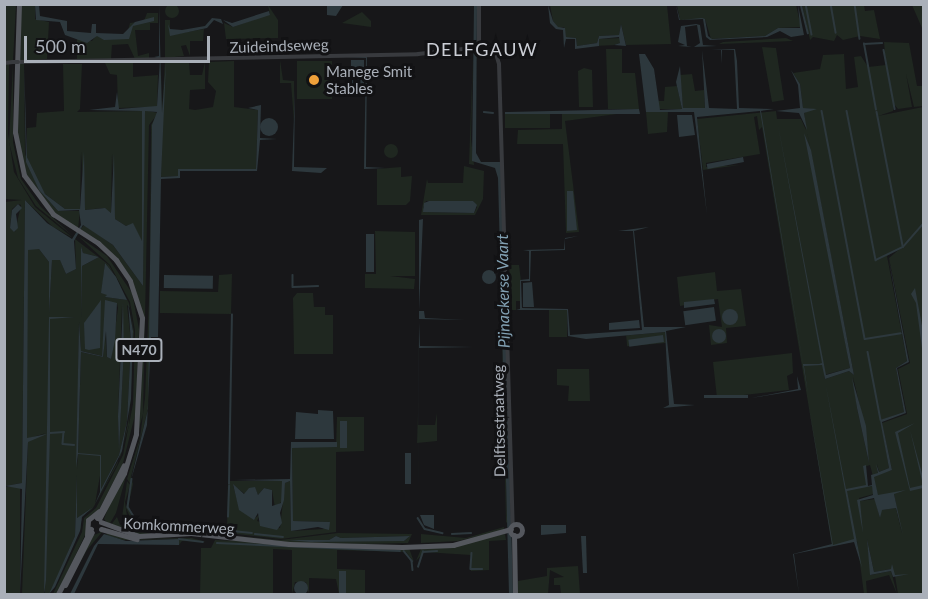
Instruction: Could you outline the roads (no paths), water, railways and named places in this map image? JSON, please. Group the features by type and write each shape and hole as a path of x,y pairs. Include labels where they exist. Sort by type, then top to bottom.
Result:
{"main road":[{"name":"N470","path":"18,4 13,132 16,160 39,204 101,250 124,276 134,297 140,329 132,440 99,522 88,536 59,594"},
{"name":"N470","path":"88,536 88,520 99,522"},
{"name":"Komkommerweg","path":"99,522 134,538 421,547 456,543 511,531"},
{"path":"511,531 514,546 515,594"}],"street":[{"path":"479,4 478,38 482,47"},
{"name":"Zuideindseweg","path":"4,63 475,50 482,47"},
{"name":"Delftsestraatweg","path":"482,47 495,53 499,61 514,513 511,531"}],"water":[{"path":"327,4 343,5 336,16 327,15"},
{"path":"35,5 39,5 40,16 67,21 67,31 91,33 92,24 96,24 96,33 123,34 135,22 154,17 154,21 133,26 129,39 104,40 97,36 87,43 65,35 60,22 36,20"},
{"path":"159,5 162,113 166,62 161,177 178,176 178,169 256,169 258,110 248,108 261,105 260,138 277,139 260,140 257,171 180,171 180,178 161,179 158,337 151,337 148,400 152,125 157,112 145,111 143,286 113,245 83,225 74,241 76,269 66,274 60,260 52,260 49,314 49,262 39,249 28,250 27,438 47,434 28,442 20,594 22,489 5,486 22,483 25,200 47,223 72,239 81,225 79,210 58,211 39,190 26,162 24,64 27,157 45,194 65,209 80,209 84,151 85,210 105,208 111,213 114,153 115,219 126,226 133,223 142,241 142,111 89,110 115,107 117,92 119,109 157,106 160,59 154,57 159,56"},
{"name":"Pijnackerse Vaart","path":"474,5 477,5 476,153 481,162 500,162 502,171 513,594 509,594 498,178 495,168 472,161"},
{"path":"548,5 553,21 558,27 565,28 566,37 576,38 577,46 597,43 599,36 619,35 621,24 626,46 614,45 620,43 619,37 599,39 599,46 575,49 575,39 566,39 564,48 563,30 556,29 550,23"},
{"path":"798,5 804,35 791,37 780,31 767,37 710,40 706,37 703,19 681,20 702,18 705,19 708,36 712,39 765,36 778,28 800,28"},
{"path":"269,11 270,15 233,27 223,20 232,23"},
{"path":"212,18 221,19 223,24 214,20 207,28 170,36 168,24 170,29 182,30 205,26"},
{"path":"696,24 700,25 703,45 717,46 694,47 700,43 697,25 685,27 687,46 692,47 678,46 685,45 678,42 681,26"},
{"path":"735,49 739,108 774,109 761,111 803,364 822,363 777,120 826,375 850,368 804,133 811,150 854,375 849,371 825,379 822,365 804,366 808,394 760,111 697,117 707,215 694,112 646,112 639,54 645,54 654,69 660,110 682,109 676,82 680,66 683,108 705,108 702,50 709,108 737,109 734,50 722,50 722,64 721,50 711,50"},
{"path":"346,57 367,57 366,167 385,168 364,169 366,58"},
{"path":"351,60 364,60 364,86 351,86"},
{"path":"791,70 800,84 803,108 817,109 804,113 807,130 799,113 776,111 800,108 798,85"},
{"path":"295,89 294,167 327,168 321,173 292,171"},
{"path":"639,109 640,114 505,114 505,112"},
{"path":"677,115 692,115 695,135 679,137"},
{"path":"269,118 275,121 278,127 275,133 269,136 263,133 260,127 263,121"},
{"path":"743,157 744,162 708,169 707,164"},
{"path":"567,191 573,191 577,230 567,231"},
{"path":"473,201 477,205 474,213 423,212 424,203"},
{"path":"18,204 22,208 16,214 18,228 14,232 10,228 12,210"},
{"path":"423,219 419,311 419,220"},
{"path":"649,227 634,231 644,327 686,327 666,331 674,404 695,405 663,408 669,405 665,332 586,339 568,336 567,310 516,310 520,309 520,280 529,279 529,251 523,250 564,249 565,238 578,236 565,239 565,250 531,251 530,281 521,281 522,308 568,309 570,335 642,330 633,231 618,231"},
{"path":"366,234 374,234 374,272 366,272"},
{"path":"81,246 83,253 99,257 82,266 81,318"},
{"path":"888,255 909,362 897,368 906,413 882,422 892,470 874,477 878,495 906,490 894,494 903,535 896,508 882,510 880,518 874,498 860,501 863,533 857,500 873,495 872,486 847,491 862,568 854,542 794,554 799,594 793,554 832,544 807,396 833,545 854,539 825,381 846,489 866,485 863,466 866,465 868,486 872,485 871,475 878,473 876,464 879,472 889,468 880,420 904,412 896,368 907,361"},
{"path":"105,263 116,277 127,300 105,297 107,295 101,293"},
{"path":"489,270 494,272 496,277 494,282 489,284 484,282 482,277 484,272"},
{"path":"164,275 213,276 213,289 164,288"},
{"path":"532,282 534,307 523,307 523,283"},
{"path":"915,288 923,331 923,356 916,303 911,294"},
{"path":"714,299 715,304 684,308 684,302"},
{"path":"101,300 100,348 85,349 84,323"},
{"path":"105,300 117,303 115,340 111,359 107,357 106,331 103,357 81,352 78,453 101,455 101,489 119,455 127,421 131,342 128,303 133,331 131,399 122,451 95,504 100,492 100,456 78,454 76,468 79,322 81,351 102,356"},
{"path":"123,303 124,348 119,450 118,416"},
{"path":"714,307 716,321 685,325 683,311"},
{"path":"727,309 733,309 738,317 736,323 727,325 722,320 722,314"},
{"path":"419,311 424,311 425,318 465,320 419,319"},
{"path":"49,317 75,317 50,319 50,434 44,594"},
{"path":"639,320 640,328 609,330 609,323"},
{"path":"419,322 420,346 474,347 419,348 418,518"},
{"path":"716,329 722,329 726,336 722,343 716,343 712,339 712,333"},
{"path":"663,335 664,342 629,347 628,340"},
{"path":"797,376 801,390 751,398 798,389"},
{"path":"852,378 866,426 869,463 857,408"},
{"path":"704,395 748,395 748,398 704,398"},
{"path":"148,410 147,425 131,480"},
{"path":"318,410 333,411 334,439 295,439 296,412 318,414"},
{"path":"340,421 347,421 347,448 340,448"},
{"path":"915,423 898,433 910,488 923,485 923,488 910,491 895,432"},
{"path":"910,430 923,477 923,485"},
{"path":"291,442 337,442 337,447 292,448 293,521 330,522 329,530 318,527 291,531 290,481 285,483 284,500 280,513 282,523 277,530 260,526 258,513 254,520 239,510 233,484 244,494 249,488 255,487 258,495 264,488 272,490 272,506 281,503 282,481 234,480 290,479"},
{"path":"405,453 411,453 411,484 405,484"},
{"path":"77,474 77,518 93,507 82,517 80,531 55,587 49,594 75,536"},
{"path":"420,515 434,515 434,529 424,525"},
{"path":"541,525 566,525 566,533 541,535"},
{"path":"104,534 126,541 179,539 179,545 98,544 74,594 70,594 94,546"},
{"path":"336,536 341,538 410,536 404,541 310,542 288,540 329,540"},
{"path":"581,536 586,536 587,573 583,573"},
{"path":"867,539 874,572 891,569 892,564 895,575 909,574 893,577 891,571 870,575"},
{"path":"339,571 346,571 346,594 339,594"},
{"path":"301,581 306,583 308,588 306,593 301,595 296,593 294,588 296,583"}],"waterway":[{"path":"801,4 808,33"},
{"path":"806,4 812,34"},
{"path":"831,4 836,33"},
{"path":"855,4 860,39"},
{"path":"876,110 864,44 882,43"},
{"path":"884,50 895,109"},
{"path":"822,111 865,339 901,333"},
{"path":"847,111 876,260 903,247 924,223"},
{"path":"484,112 493,113"},
{"path":"877,112 903,246"},
{"path":"293,275 293,287 318,286"},
{"path":"229,484 232,315"},
{"path":"868,352 881,420"},
{"path":"50,433 64,432 63,444 74,445"},
{"path":"132,479 128,507 140,526 153,530 206,529"},
{"path":"228,517 229,486"},
{"path":"418,518 425,529 443,533"},
{"path":"212,529 252,533"},
{"path":"452,534 471,533"},
{"path":"255,534 283,537"},
{"path":"179,539 203,542"},
{"path":"217,543 400,551"},
{"path":"404,551 412,561 413,570"},
{"path":"418,567 423,552 437,551"},
{"path":"472,553 471,569 482,569"}],"place":[{"name":"Manege Smit Stables","path":"314,80"}],"district":[{"name":"DELFGAUW","path":"482,49"}]}
